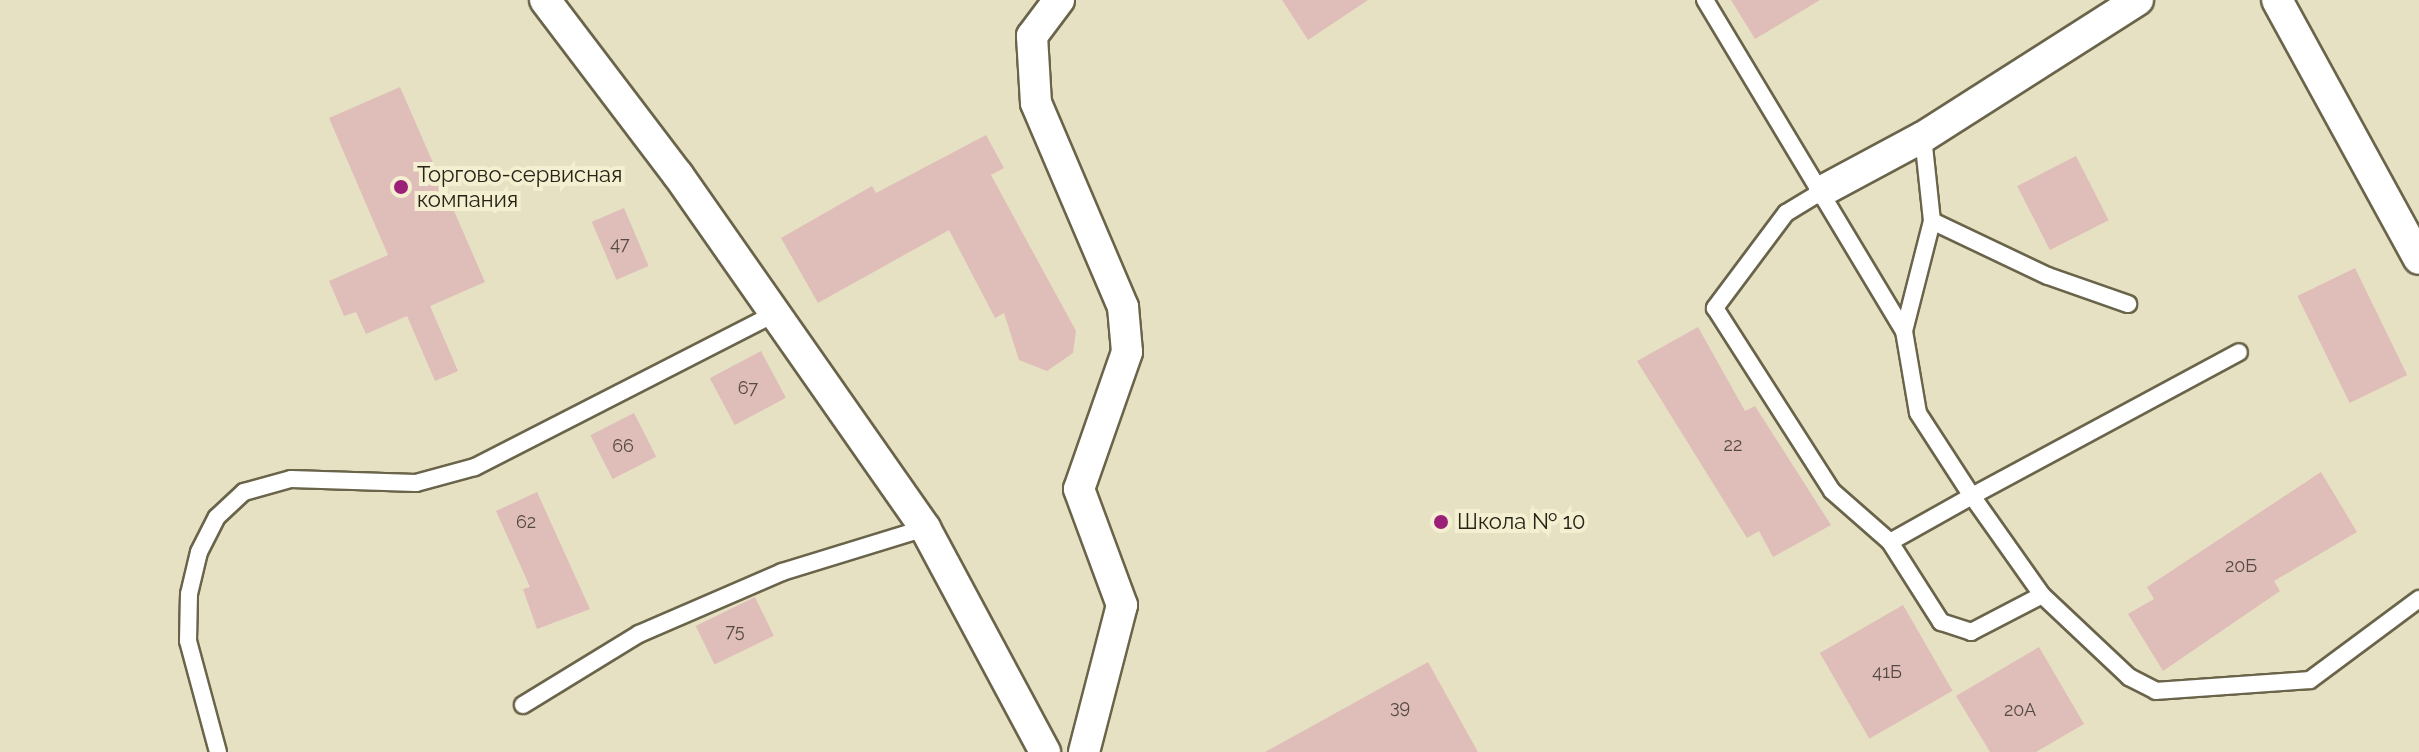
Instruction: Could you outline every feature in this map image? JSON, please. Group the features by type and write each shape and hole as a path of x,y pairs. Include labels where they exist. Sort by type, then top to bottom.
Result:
{"street":[{"path":"545,0 776,313 925,528 1045,752"},
{"path":"1059,0 1032,36 1036,103 1123,307 1127,352 1079,489 1122,605 1084,752"},
{"path":"1824,190 1923,137 2138,0"},
{"path":"2277,0 2419,259"}],"lane":[{"path":"1705,0 1824,190 1904,331 1918,413 2042,595 2129,677 2156,691 2310,680 2419,599"},
{"path":"1904,331 1932,221 1923,137"},
{"path":"1824,190 1786,213 1715,308 1832,491 1890,542 1941,622 1971,632 2042,595"},
{"path":"1932,221 2048,276 2128,304"},
{"path":"218,752 188,641 189,594 199,552 217,517 244,492 291,479 416,483 475,467 776,313"},
{"path":"1890,542 2239,352"},
{"path":"523,705 639,634 782,572 925,528"}],"building":[{"path":"1282,0 1368,0 1308,40"},
{"path":"1731,0 1820,0 1755,39"},
{"name":"Торгово-сервисная компания","path":"400,87 485,282 430,306 458,371 435,381 407,316 366,334 356,312 344,316 329,281 388,255 329,118"},
{"path":"986,135 1004,168 991,175 1076,331 1073,353 1047,371 1019,360 1004,313 995,318 949,230 818,303 781,238 872,186 876,193"},
{"path":"2076,156 2109,220 2050,250 2017,186"},
{"path":"624,208 649,266 616,280 592,222"},
{"path":"2355,268 2407,375 2350,403 2297,296"},
{"path":"1698,327 1745,411 1755,406 1831,525 1773,557 1759,531 1747,538 1637,361"},
{"path":"761,351 786,398 735,425 710,378"},
{"path":"634,413 656,457 613,479 590,435"},
{"path":"2321,472 2357,532 2274,581 2280,591 2163,671 2128,614 2154,599 2147,587"},
{"path":"537,492 590,609 537,629 523,589 530,587 496,511"},
{"path":"755,597 774,636 715,665 696,626"},
{"path":"1903,605 1952,691 1869,739 1820,653"},
{"path":"2039,647 2084,724 2036,752 1990,752 1956,696"},
{"path":"1428,662 1478,752 1265,752"}],"place":[{"name":"Торгово-сервисная компания","path":"401,187"},
{"name":"Школа № 10","path":"1441,522"}]}
